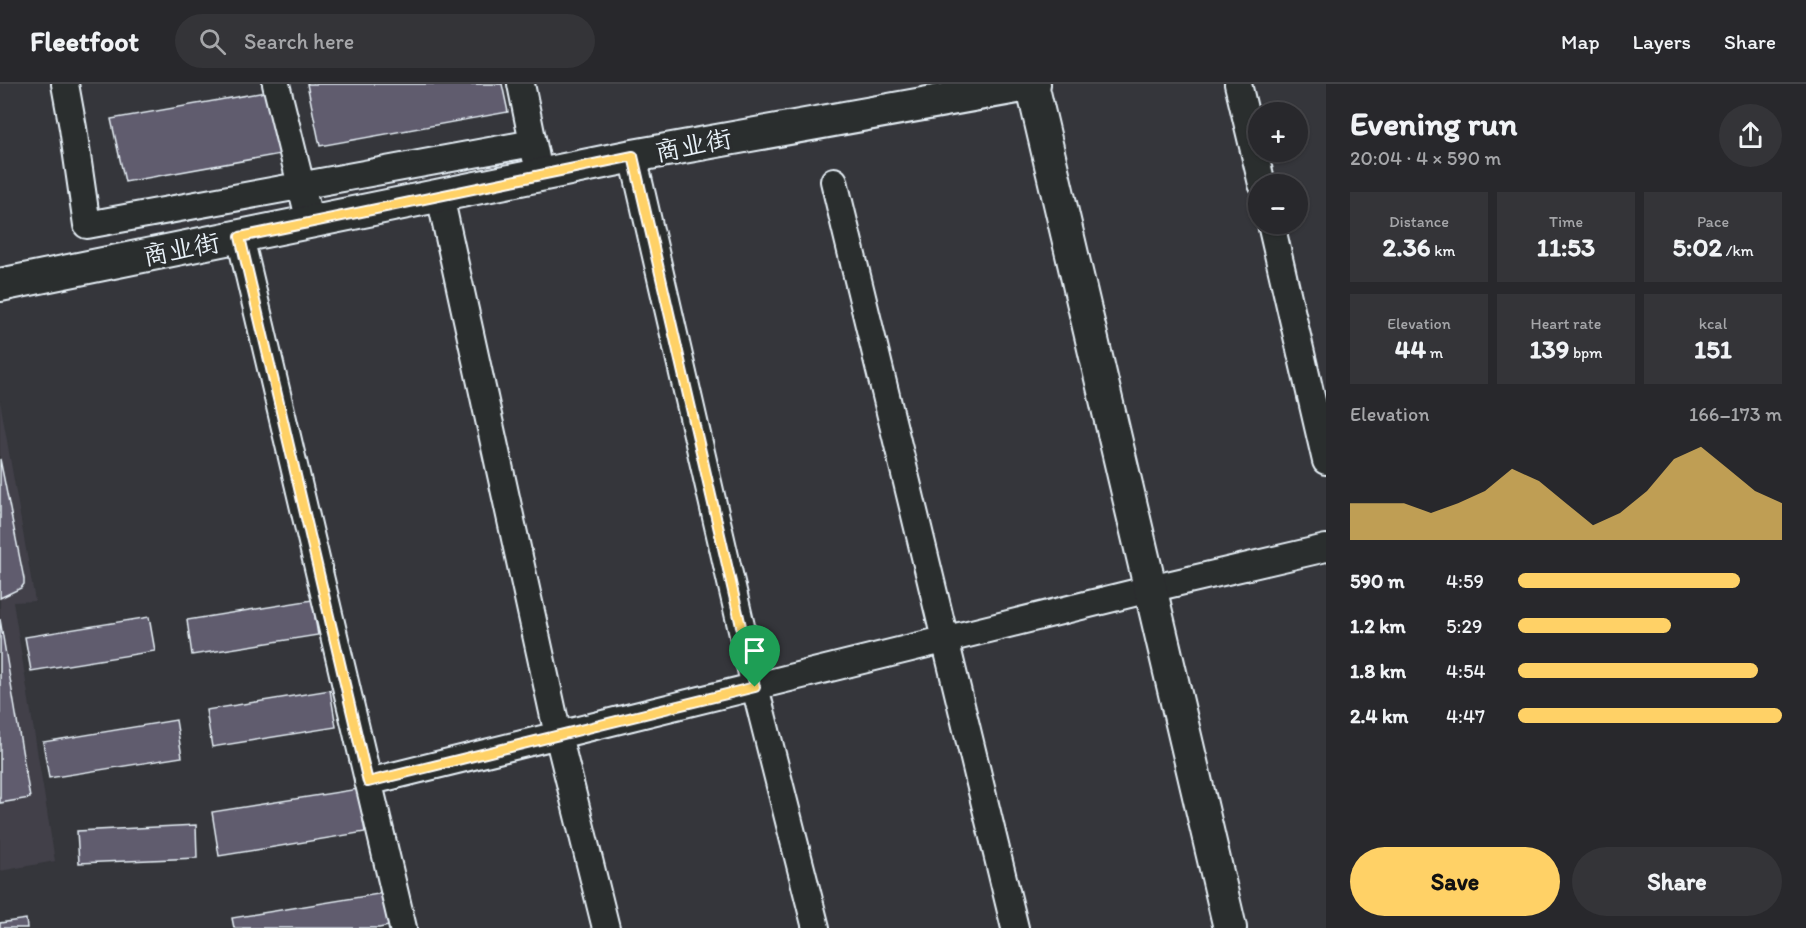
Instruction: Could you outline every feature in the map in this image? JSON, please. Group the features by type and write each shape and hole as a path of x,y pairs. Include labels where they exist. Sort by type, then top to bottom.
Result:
{"street":[{"path":"65,84 74,128 87,225 533,142"},
{"path":"276,84 310,222"},
{"path":"521,84 540,176"},
{"path":"1033,84 1230,928"},
{"name":"商业街","path":"0,285 633,156 1033,84"},
{"path":"1238,84 1260,174"},
{"path":"633,156 755,687 816,928"},
{"path":"834,181 1015,928"},
{"path":"440,196 558,735 606,928"},
{"path":"1273,234 1326,461"},
{"path":"240,237 403,928"},
{"path":"368,782 1150,589 1326,548"}],"shaded area":[{"path":"0,401 35,601 13,602 55,861 0,871"}],"building":[{"path":"307,84 502,84 508,112 320,146"},
{"path":"282,89 297,151 125,182 111,119"},
{"path":"0,459 24,584 21,588 0,598"},
{"path":"312,600 318,635 192,655 187,620"},
{"path":"149,617 155,651 31,671 25,637"},
{"path":"0,619 30,798 0,803"},
{"path":"330,690 336,727 212,747 206,710"},
{"path":"176,720 182,757 49,778 43,742"},
{"path":"358,789 365,832 219,856 212,812"},
{"path":"196,825 197,858 79,863 77,831"},
{"path":"384,893 389,926 379,928 234,928 232,918"},
{"path":"26,919 27,928 0,928 0,923"}],"route":[{"path":"633,156 755,687 368,782 240,237 633,156"}]}
